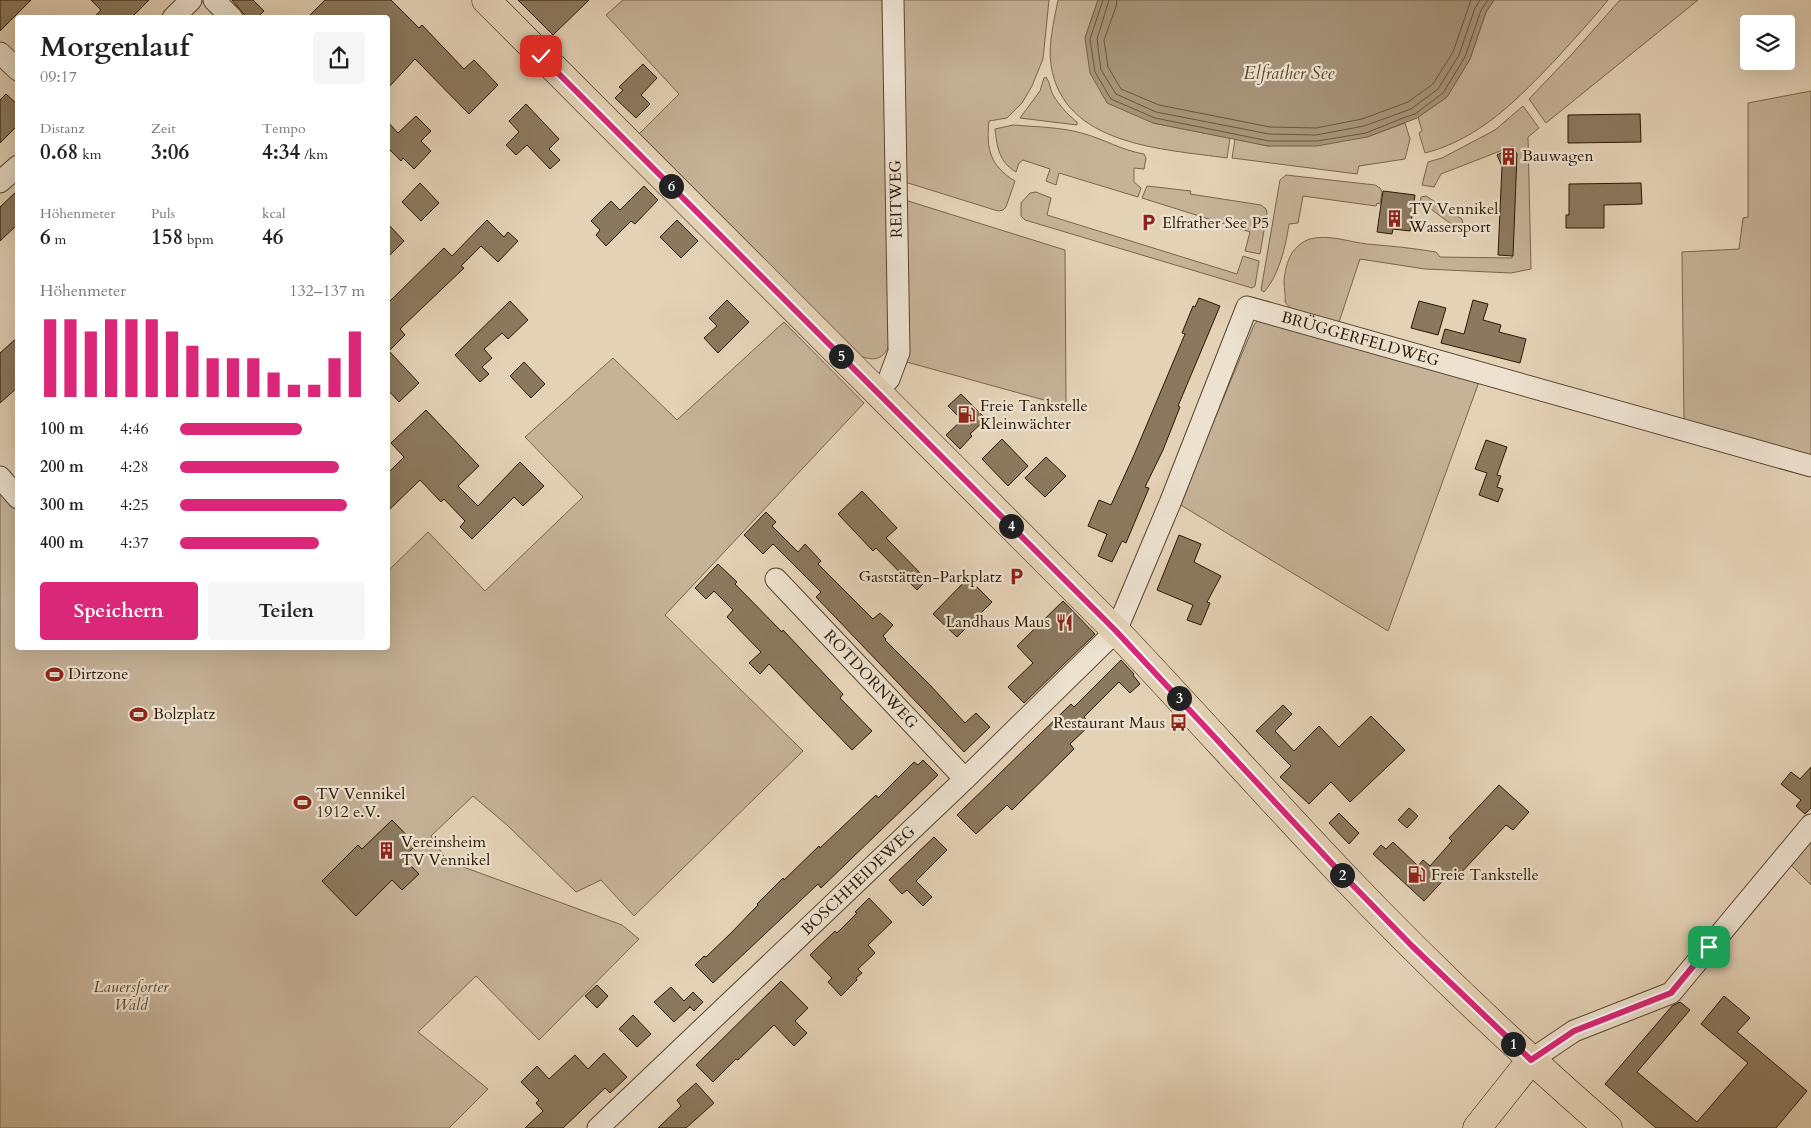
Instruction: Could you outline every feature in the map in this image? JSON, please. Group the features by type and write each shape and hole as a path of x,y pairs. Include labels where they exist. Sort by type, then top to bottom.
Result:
{"main road":[{"path":"486,0 1116,631 1338,870 1412,946 1531,1060 1608,1128"},
{"path":"1477,1128 1531,1060"}],"street":[{"path":"176,15 191,0"},
{"path":"214,0 229,15"},
{"name":"REITWEG","path":"877,392 889,379 899,352 893,0"},
{"path":"0,53 15,67"},
{"path":"0,182 15,169"},
{"name":"BRÜGGERFELDWEG","path":"1116,631 1170,503 1247,307 1811,466"},
{"path":"7,478 15,493"},
{"name":"ROTDORNWEG","path":"776,579 965,779"},
{"name":"BOSCHHEIDEWEG","path":"598,1128 965,779 1116,631"},
{"path":"1531,1060 1574,1031 1671,993 1811,825"}],"green space":[{"path":"623,0 882,0 891,339 887,350 880,357 872,359 860,356 638,135 679,94 606,15"},
{"path":"900,0 1049,0 1043,59 1032,86 1022,103 1007,118 989,121 988,140 991,156 1000,169 1015,181 1006,207 1003,210 998,211 905,182"},
{"path":"1058,0 1098,0 1085,38 1153,123 1230,138 1227,158 1147,146 1120,138 1095,128 1075,112 1059,92 1051,65 1051,41"},
{"path":"1494,0 1608,0 1543,73 1513,102 1481,127 1463,138 1445,147 1425,153 1419,133 1422,131 1418,117 1447,97 1470,59 1486,12"},
{"path":"1620,0 1698,0 1546,123 1529,99"},
{"path":"1046,77 1053,95 1064,110 1077,122 1077,125 1020,118 1040,91"},
{"path":"1811,91 1811,460 1684,422 1682,252 1739,249 1743,218 1748,217 1748,103"},
{"path":"1523,106 1539,128 1528,137 1531,269 1511,273 1425,269 1360,259 1337,328 1300,319 1285,302 1284,283 1287,264 1292,253 1300,244 1310,239 1324,237 1367,244 1419,249 1436,252 1440,257 1512,258 1513,146 1441,174 1434,187 1422,185 1428,162 1442,158 1495,130"},
{"path":"1405,123 1410,139 1405,159 1359,166 1357,174 1232,158 1235,139 1268,146 1367,137"},
{"path":"1013,125 1067,130 1093,136 1128,150 1144,154 1146,158 1144,169 1134,168 1134,182 1141,188 1138,197 1059,173 1056,185 1046,181 1050,169 1023,160 1019,163 1016,172 1002,159 995,129"},
{"path":"1286,175 1375,185 1382,192 1380,204 1377,203 1376,206 1303,196 1298,223 1289,224 1284,251 1278,269 1264,292 1261,290 1280,180"},
{"path":"1147,186 1191,191 1190,194 1261,205 1266,209 1267,213 1260,254 1245,251 1250,232 1142,198"},
{"path":"1036,192 1051,198 1047,215 1237,274 1243,256 1259,261 1255,286 1252,288 1025,220 1021,216 1021,203 1030,193"},
{"path":"1426,196 1462,219 1463,224 1455,227 1428,207 1419,206 1421,197"},
{"path":"905,200 1065,250 1066,406 903,361"},
{"path":"1257,321 1479,382 1388,631 1179,504"},
{"name":"Lauersforter Wald","path":"784,322 864,403 665,615 803,751 634,916 601,880 576,892 507,825 473,796 431,836 447,861 622,925 639,939 539,1040 476,976 418,1032 488,1089 449,1128 0,1128 0,487 15,504 15,650 390,650 390,569 428,532 485,591 583,497 525,437 613,358 677,420"},
{"path":"1811,834 1811,885 1788,862"}],"water":[{"name":"Elfrather See","path":"1098,0 1494,0 1486,12 1470,59 1447,97 1417,118 1367,137 1317,146 1268,146 1153,123 1107,103 1090,73 1085,38"}],"building":[{"path":"0,0 31,0 15,15 0,31"},
{"path":"91,0 149,0 134,15 96,15 101,10"},
{"path":"232,0 253,0 264,11 260,15 244,15"},
{"path":"325,0 391,0 419,28 422,25 464,69 474,60 498,85 469,114 415,59 390,86 390,15 310,15"},
{"path":"518,0 589,0 553,35"},
{"path":"643,64 657,78 641,95 650,104 636,118 615,98 623,90 619,87"},
{"path":"6,94 15,102 15,128 0,143 0,100"},
{"path":"526,104 559,139 549,149 560,160 550,169 527,145 516,155 506,145 519,132 509,121"},
{"path":"1640,114 1641,142 1568,143 1568,115"},
{"path":"416,116 431,131 421,141 431,151 414,169 403,158 401,161 390,150 390,124 398,133"},
{"path":"1513,147 1517,154 1513,256 1498,255 1502,166 1497,155"},
{"path":"420,183 439,203 421,221 402,202"},
{"path":"1641,183 1642,204 1604,205 1604,228 1566,228 1566,215 1569,215 1569,184"},
{"path":"644,186 658,200 635,224 631,221 606,246 596,235 600,230 591,221 611,201 620,210"},
{"name":"TV Vennikel Wassersport","path":"1383,191 1415,195 1410,231 1393,229 1392,234 1377,232"},
{"path":"15,193 15,227 0,241 0,207"},
{"path":"487,220 504,237 508,232 518,241 498,262 481,246 461,266 464,268 400,329 405,335 390,350 390,301 444,248 452,256"},
{"path":"677,220 698,241 681,258 660,237"},
{"path":"390,226 404,241 390,255"},
{"path":"1199,298 1220,306 1178,406 1180,407 1163,450 1145,487 1149,488 1126,543 1122,541 1112,562 1098,556 1107,534 1088,526 1099,500 1111,505 1185,334 1182,333 1193,306 1195,307"},
{"path":"727,300 749,322 718,353 704,338 717,326 709,318"},
{"path":"1473,300 1488,304 1483,320 1501,325 1499,332 1526,339 1520,363 1441,343 1445,329 1464,334"},
{"path":"510,301 528,320 508,339 502,333 484,349 492,358 482,367 489,374 480,382 455,355"},
{"path":"1419,301 1446,308 1438,335 1411,328"},
{"path":"15,340 15,390 0,403 0,353"},
{"path":"390,352 419,383 399,402 390,392"},
{"path":"524,362 545,384 531,398 510,376"},
{"path":"961,394 986,419 970,434 972,436 960,449 946,435 962,420 948,406"},
{"path":"426,410 479,466 458,486 478,506 520,462 544,486 523,506 514,497 472,539 460,527 465,521 444,499 441,502 420,480 390,509 390,471 404,457 391,443"},
{"path":"1002,439 1028,466 1008,486 982,459"},
{"path":"1486,440 1507,447 1497,475 1501,476 1497,487 1503,489 1498,502 1479,495 1487,473 1475,469"},
{"path":"1046,457 1066,476 1045,497 1025,478"},
{"path":"862,491 897,528 886,538 927,580 917,590 876,548 873,551 838,514"},
{"path":"766,512 776,522 772,526 798,552 805,544 821,561 818,564 873,619 880,613 893,625 883,636 885,640 965,723 976,713 990,727 964,752 816,597 821,592 773,544 763,554 744,535"},
{"path":"1179,535 1201,544 1194,562 1221,576 1207,602 1210,603 1201,625 1187,620 1193,605 1157,590"},
{"path":"718,564 737,582 735,584 782,632 783,630 843,694 840,698 872,731 852,750 769,664 760,674 749,663 761,652 727,617 733,610 714,591 706,599 695,588"},
{"path":"968,578 992,602 957,637 933,614"},
{"path":"1063,601 1095,634 1024,703 1008,687 1033,663 1017,646"},
{"path":"1121,660 1134,674 1140,684 1130,693 1119,682 1084,717 1091,724 1070,744 1074,749 1012,810 1007,805 976,834 957,815 1071,704 1074,707"},
{"path":"1283,705 1292,714 1275,731 1294,751 1319,726 1339,747 1371,716 1405,750 1350,802 1331,782 1309,804 1280,777 1291,766 1256,731"},
{"path":"923,760 938,775 821,888 818,884 713,983 695,965 731,933 783,878 784,880 819,846 820,848 876,795 878,798 914,762 918,765"},
{"path":"1811,767 1811,808 1805,814 1796,806 1801,800 1781,784 1791,772 1800,779"},
{"path":"1499,785 1529,812 1513,830 1506,825 1457,877 1451,872 1424,901 1373,854 1381,845 1386,849 1393,842 1418,866 1423,860 1430,866 1452,841 1449,838"},
{"path":"1409,808 1418,816 1407,828 1398,820"},
{"path":"1339,813 1359,833 1349,844 1329,823"},
{"path":"392,820 416,845 403,858 419,874 402,890 392,880 356,916 322,881 358,845 362,849"},
{"path":"934,837 947,850 916,881 932,897 923,906 907,890 902,894 889,880"},
{"path":"869,898 892,922 868,945 875,953 858,969 862,973 841,996 828,982 832,978 810,955 835,931 837,933"},
{"path":"781,981 808,1008 795,1021 807,1033 794,1046 774,1025 713,1082 696,1065"},
{"path":"597,985 608,996 597,1008 585,996"},
{"path":"671,987 684,1001 693,992 703,1002 694,1011 690,1007 674,1022 654,1002"},
{"path":"1724,996 1750,1018 1737,1032 1807,1091 1776,1128 1656,1128 1605,1084 1672,1006 1680,1002 1690,1010 1637,1072 1697,1122 1748,1063 1701,1024"},
{"path":"633,1015 651,1034 637,1047 619,1029"},
{"path":"604,1053 627,1077 610,1093 605,1088 563,1128 525,1128 543,1111 536,1103 539,1100 521,1082 537,1066 549,1079 575,1055 588,1069"},
{"path":"696,1083 714,1103 686,1128 658,1128 681,1106 677,1100"}],"place":[{"name":"Bauwagen","path":"1508,156"},
{"name":"TV Vennikel Wassersport","path":"1395,218"},
{"name":"Elfrather See P5","path":"1148,223"},
{"name":"Freie Tankstelle Kleinwächter","path":"966,415"},
{"name":"Gaststätten-Parkplatz","path":"1016,577"},
{"name":"Landhaus Maus","path":"1064,622"},
{"name":"Dirtzone","path":"54,674"},
{"name":"Bolzplatz","path":"139,714"},
{"name":"Restaurant Maus","path":"1179,723"},
{"name":"TV Vennikel 1912 e.V.","path":"302,803"},
{"name":"Vereinsheim TV Vennikel","path":"387,851"},
{"name":"Freie Tankstelle","path":"1417,875"}],"route":[{"path":"541,56 1116,631 1338,870 1412,946 1531,1060 1574,1031 1671,993 1709,947"}]}
